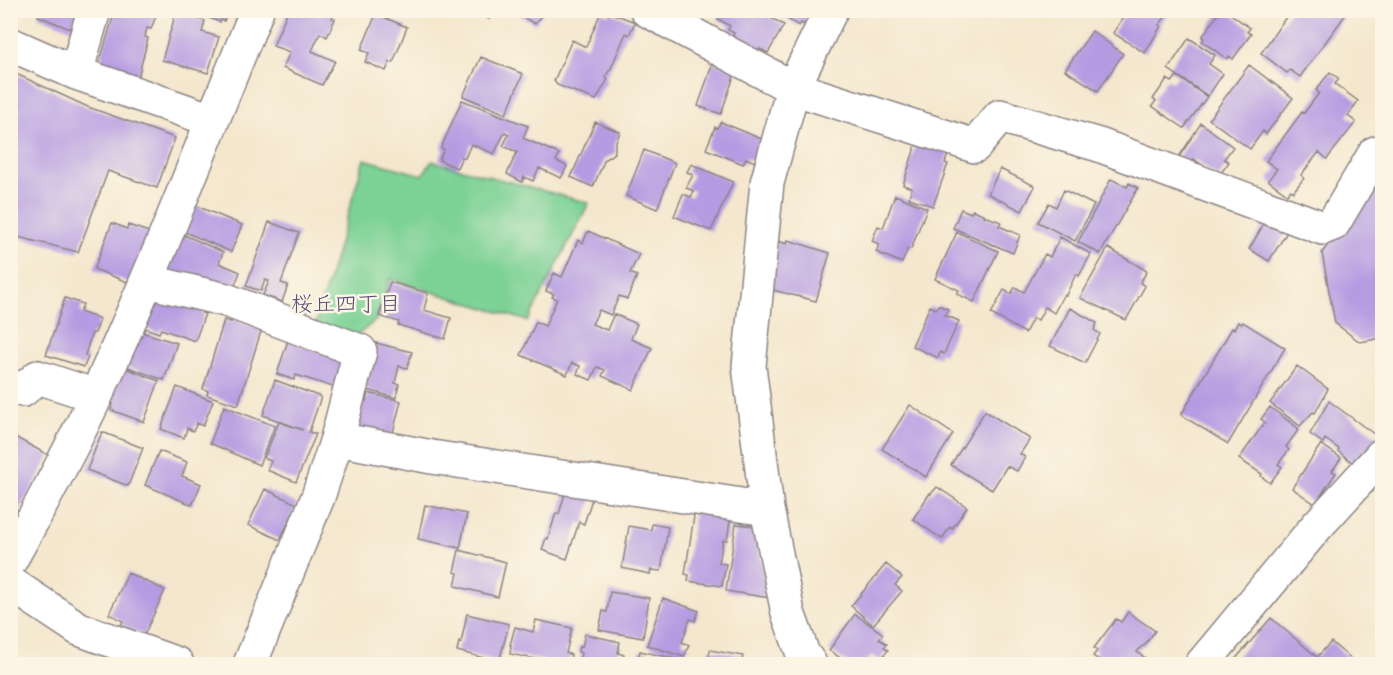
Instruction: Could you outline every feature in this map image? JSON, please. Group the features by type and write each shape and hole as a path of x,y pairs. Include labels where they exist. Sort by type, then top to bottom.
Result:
{"street":[{"path":"76,73 94,10"},
{"path":"10,561 52,485 96,396 147,281 257,10"},
{"path":"647,10 793,88 975,147 1000,116 1099,145 1323,228 1333,224 1375,153 1383,151"},
{"path":"802,661 788,613 767,509 749,366 766,183 793,88 831,10"},
{"path":"10,44 76,73 212,120"},
{"path":"147,281 226,300 360,351 337,439 318,497 250,664"},
{"path":"10,386 24,390 38,377 96,396"},
{"path":"337,439 432,457 767,509"},
{"path":"1202,664 1317,526 1383,455"},
{"path":"10,583 79,629 177,664"}],"green space":[{"path":"364,159 422,175 432,161 589,203 528,321 390,279 376,320 354,338 315,325"}],"building":[{"path":"40,10 81,10 73,30 38,16"},
{"path":"115,10 158,10 151,29 147,28 145,37 148,38 138,78 99,65"},
{"path":"228,10 224,21 220,22 190,11"},
{"path":"288,10 327,10 334,14 332,18 335,19 327,37 320,33 312,51 335,61 322,85 283,68 290,52 273,46"},
{"path":"467,10 493,10 489,19"},
{"path":"510,10 545,10 535,24"},
{"path":"723,10 757,10 784,25 768,53 760,49 757,52 732,39 734,33 728,30 730,26 718,19"},
{"path":"772,10 815,10 807,26 801,23 799,26"},
{"path":"1128,10 1163,10 1168,14 1159,25 1161,26 1145,53 1113,33"},
{"path":"1221,10 1225,10 1250,28 1247,32 1251,34 1233,59 1229,56 1227,59 1202,41 1204,38 1202,37"},
{"path":"1291,10 1349,10 1300,77 1290,70 1287,73 1261,53"},
{"path":"176,12 205,21 202,32 219,37 208,73 162,60"},
{"path":"601,12 609,15 611,13 635,22 629,35 626,33 605,77 608,79 596,100 557,85 554,81 572,40 586,47"},
{"path":"376,14 407,27 393,63 390,62 386,71 365,62 369,53 361,50"},
{"path":"1092,31 1123,54 1098,91 1065,70"},
{"path":"1189,38 1215,55 1209,64 1223,74 1208,96 1168,69"},
{"path":"481,57 523,74 506,114 463,96"},
{"path":"713,62 736,70 721,114 698,106"},
{"path":"1249,65 1293,98 1266,134 1263,131 1250,149 1209,119"},
{"path":"1330,72 1339,79 1335,84 1358,101 1348,116 1356,122 1327,159 1319,152 1301,175 1304,178 1293,192 1291,190 1287,194 1268,180 1277,169 1266,161 1319,93 1316,90"},
{"path":"14,73 88,107 175,138 157,188 108,171 78,252 10,235 10,83"},
{"path":"1177,76 1207,97 1184,128 1152,106 1156,101 1153,99 1167,79 1172,82"},
{"path":"462,100 528,126 523,138 559,154 556,161 567,166 561,178 539,168 533,181 524,177 522,182 507,174 517,152 503,146 509,134 505,132 494,154 471,144 465,158 462,157 457,168 439,160 444,149 441,148"},
{"path":"595,122 620,132 615,144 615,153 605,159 593,187 571,177"},
{"path":"721,122 764,140 755,162 746,158 743,164 706,149 715,127 717,128"},
{"path":"1201,123 1233,147 1224,159 1229,162 1218,177 1194,159 1185,171 1175,163"},
{"path":"916,144 949,151 945,163 948,164 933,206 909,198 912,188 903,185"},
{"path":"644,150 675,163 657,209 626,196"},
{"path":"691,164 733,182 711,231 674,216 683,194 691,197 694,191 686,188 693,175 687,172"},
{"path":"1000,169 1035,186 1022,211 988,194"},
{"path":"1111,179 1127,187 1129,183 1138,188 1100,254 1078,242"},
{"path":"1370,183 1382,191 1382,338 1360,342 1335,323 1322,253"},
{"path":"1064,190 1094,205 1075,241 1038,222 1049,203 1056,207"},
{"path":"895,195 927,208 911,249 908,248 902,263 876,252 879,244 872,241 878,226 883,228"},
{"path":"192,204 242,225 231,252 185,232 193,215 188,213"},
{"path":"961,209 971,213 973,210 1001,222 999,226 1020,235 1013,253 953,228"},
{"path":"1266,220 1287,232 1269,261 1249,249"},
{"path":"269,222 299,233 281,283 288,285 282,302 263,295 269,281 265,280 261,291 246,286"},
{"path":"112,223 127,229 128,225 149,232 130,283 94,269"},
{"path":"588,231 639,254 630,273 637,276 627,299 619,296 611,315 599,310 592,324 607,330 614,314 637,324 631,339 652,348 633,390 602,376 605,370 597,367 591,380 577,374 580,366 572,363 567,375 521,355 536,322 545,326 557,299 552,297 554,294 546,291 554,273 562,277 578,240 583,243"},
{"path":"957,232 998,251 974,302 957,294 959,290 935,279"},
{"path":"182,234 223,252 219,263 240,272 232,293 167,271"},
{"path":"1060,237 1091,254 1079,276 1076,274 1054,313 1045,307 1038,320 1033,318 1025,333 991,314 1004,290 1011,294 1015,287 1024,292 1045,254 1050,257"},
{"path":"788,240 830,253 816,301 765,288 778,241 787,244"},
{"path":"1108,248 1147,271 1140,283 1145,286 1126,320 1080,298"},
{"path":"390,282 428,293 424,310 451,318 445,339 398,325 399,322 379,316"},
{"path":"157,295 203,311 202,313 205,314 195,341 161,329 159,333 145,328"},
{"path":"65,298 83,304 80,312 100,319 95,333 92,333 84,367 46,355"},
{"path":"938,305 948,309 945,315 959,321 944,354 940,352 938,358 912,346 930,306 936,309"},
{"path":"1070,308 1097,323 1094,330 1100,334 1085,363 1050,346"},
{"path":"231,318 262,328 238,405 207,395 208,391 203,389 224,320 231,322"},
{"path":"1238,322 1242,324 1243,322 1285,348 1228,444 1181,415 1232,328 1234,329"},
{"path":"138,331 177,343 164,380 125,366"},
{"path":"288,340 343,360 336,388 296,375 294,380 277,374"},
{"path":"376,343 412,352 407,368 399,366 395,383 399,384 396,398 364,389"},
{"path":"1297,366 1328,389 1315,413 1313,412 1300,426 1270,403"},
{"path":"123,367 159,381 144,422 111,410 113,404 110,402"},
{"path":"275,380 321,397 309,432 316,434 296,482 267,470 271,461 264,458 279,422 303,430 263,415"},
{"path":"177,387 213,401 203,426 197,423 193,431 187,428 184,438 161,429"},
{"path":"368,393 401,401 391,440 350,425 357,398 366,401"},
{"path":"1329,401 1382,440 1358,467 1325,439 1323,443 1310,434"},
{"path":"910,405 953,434 926,477 882,449"},
{"path":"224,406 275,426 259,465 210,443"},
{"path":"1270,407 1299,429 1286,447 1289,450 1278,464 1282,467 1270,483 1261,476 1262,474 1239,459 1265,422 1261,419"},
{"path":"985,411 1030,439 1020,454 1025,457 1017,471 1007,466 992,490 951,465"},
{"path":"102,432 143,448 128,486 87,470"},
{"path":"13,436 50,456 19,511 10,506 10,440"},
{"path":"1321,444 1341,458 1332,471 1336,473 1315,504 1292,488"},
{"path":"159,451 187,462 182,476 201,484 192,505 145,485"},
{"path":"937,487 967,507 942,539 913,519 930,493"},
{"path":"265,489 297,504 280,540 248,525"},
{"path":"566,490 592,499 584,524 579,522 567,559 542,550 556,513 559,514"},
{"path":"425,505 467,514 460,548 418,539"},
{"path":"695,510 731,515 727,540 723,540 719,563 726,564 722,586 688,581 689,575 685,574"},
{"path":"652,524 668,527 661,571 651,570 650,574 622,568 629,526 651,530"},
{"path":"736,524 754,526 770,598 726,591"},
{"path":"459,550 506,562 498,597 455,586 458,573 454,572"},
{"path":"886,564 902,577 895,585 902,591 873,625 851,606"},
{"path":"128,573 165,590 144,635 121,625 123,621 109,614"},
{"path":"610,592 649,598 643,638 599,630 603,611 607,612"},
{"path":"663,598 699,611 695,621 690,619 682,642 689,645 684,657 647,645"},
{"path":"1128,612 1155,631 1137,652 1145,658 1141,664 1105,664 1093,656 1097,651 1094,648 1116,619 1121,622"},
{"path":"467,614 509,624 499,662 457,651"},
{"path":"855,614 883,634 879,639 887,644 884,647 888,650 880,661 872,655 865,664 849,664 829,650"},
{"path":"1271,618 1317,657 1331,642 1357,664 1233,664"},
{"path":"536,620 572,628 566,653 571,655 569,664 510,654 515,627 533,632"},
{"path":"585,634 620,642 618,653 624,655 622,664 579,664 581,653 578,652 579,646 582,647"},
{"path":"710,650 743,656 741,664 707,664"},
{"path":"640,651 699,664 637,664"}],"district":[{"name":"桜丘四丁目","path":"346,303"}]}
